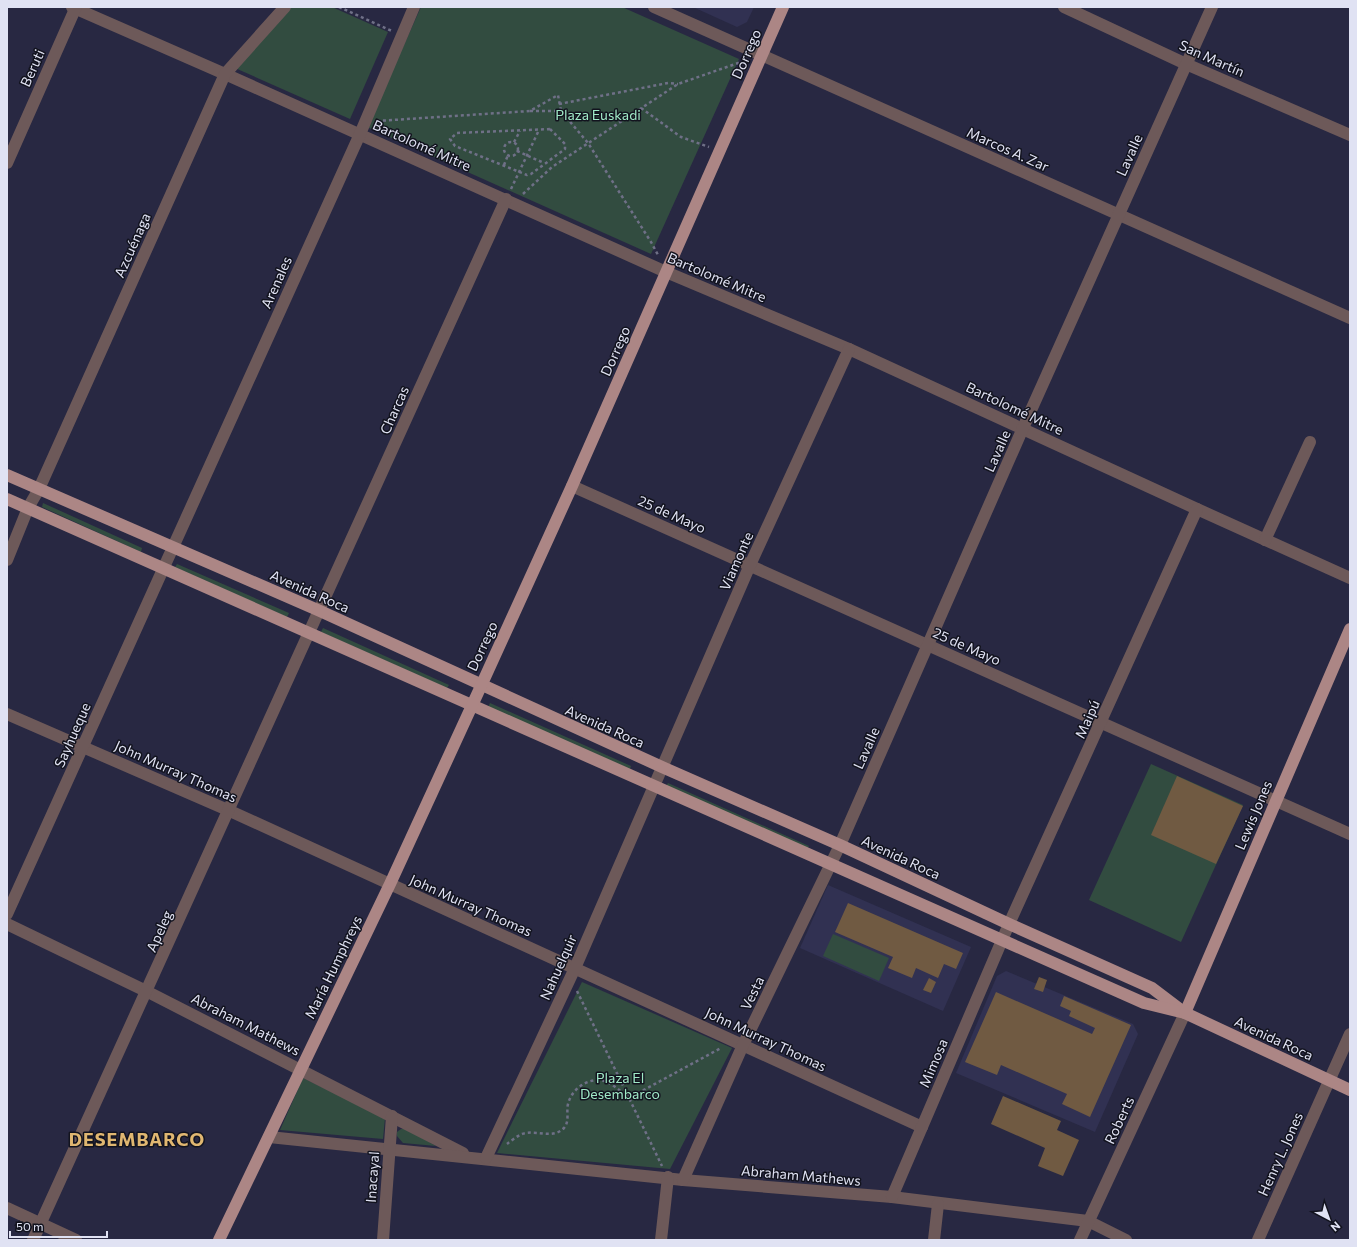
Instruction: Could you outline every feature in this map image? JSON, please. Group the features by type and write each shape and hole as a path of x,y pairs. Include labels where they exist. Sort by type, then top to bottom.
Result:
{"main road":[{"name":"Dorrego","path":"472,705 572,486 783,7"},
{"name":"Avenida Roca","path":"7,475 320,611 481,686 840,845 1009,924 1152,988 1185,1014"},
{"name":"Avenida Roca","path":"7,499 1003,941 1144,1003 1185,1014 1350,1090"},
{"name":"Lewis Jones","path":"1185,1014 1350,629"},
{"name":"María Humphreys","path":"220,1240 390,884 472,705"}],"street":[{"name":"Bartolomé Mitre","path":"74,7 666,272 849,349 1023,428 1197,510 1350,578"},
{"name":"Beruti","path":"7,163 74,7"},
{"name":"Azcuénaga","path":"7,560 28,508 39,489 225,74 285,7"},
{"name":"Arenales","path":"163,568 360,134 414,7"},
{"name":"Marcos A. Zar","path":"654,7 1350,318"},
{"name":"San Martín","path":"1064,7 1186,64 1350,135"},
{"name":"Lavalle","path":"830,864 840,845 1023,428 1120,215 1212,7"},
{"name":"Charcas","path":"310,633 510,201"},
{"name":"Viamonte","path":"654,786 750,566 849,349"},
{"path":"1265,540 1310,442"},
{"name":"25 de Mayo","path":"572,486 1350,834"},
{"name":"Maipú","path":"1003,941 1009,924 1102,723 1197,510"},
{"name":"Sayhueque","path":"7,914 163,568"},
{"name":"Apeleg","path":"33,1240 42,1224 148,992 310,633"},
{"name":"John Murray Thomas","path":"7,714 84,746 230,811 390,884 572,972 738,1043 922,1127"},
{"name":"Nahuelquir","path":"486,1158 572,972 654,786"},
{"name":"Vesta","path":"683,1180 738,1043 830,864"},
{"name":"Abraham Mathews","path":"7,924 148,992 301,1069 469,1157"},
{"name":"Mimosa","path":"892,1197 1003,941"},
{"name":"Roberts","path":"1080,1240 1185,1014"},
{"name":"Henry L. Jones","path":"1258,1240 1350,1034"},
{"name":"Inacayal","path":"383,1240 392,1116"},
{"name":"Abraham Mathews","path":"269,1137 486,1158 668,1177 683,1180 892,1197 938,1204 1088,1221 1126,1240"},
{"path":"661,1240 668,1177"},
{"path":"934,1240 938,1204"},
{"path":"7,1208 76,1240"}],"path":[{"path":"339,7 402,36"},
{"path":"510,201 552,166 678,84 762,55"},
{"path":"560,104 668,83 678,84"},
{"path":"530,111 558,95 560,111 588,143 651,242 666,272"},
{"path":"641,108 681,137 720,151"},
{"path":"365,122 530,111 560,111"},
{"path":"550,129 566,146 545,164 527,175 455,146 450,139 457,134 539,130 550,129"},
{"path":"510,201 519,172 539,130"},
{"path":"514,142 520,131"},
{"path":"509,142 514,142 517,145 517,151 514,155 508,155 504,151 504,146 509,142"},
{"path":"517,151 545,164"},
{"path":"504,166 508,155"},
{"path":"572,972 629,1098 668,1177"},
{"path":"629,1098 738,1043"},
{"path":"504,1146 522,1134 555,1133 564,1127 568,1119 568,1105 572,1093 581,1085 596,1081 608,1082 629,1098"}],"shaded area":[{"path":"693,7 754,7 747,22 737,27"},
{"path":"828,885 971,947 943,1011 800,948"},
{"path":"1006,971 1133,1024 1138,1034 1095,1132 956,1073 997,976"}],"green space":[{"path":"291,7 332,7 388,32 350,119 235,68"},
{"name":"Plaza Euskadi","path":"421,7 622,7 739,59 651,254 367,127"},
{"path":"43,503 142,548 141,552 42,507"},
{"path":"177,564 289,613 287,617 175,567"},
{"path":"323,628 449,685 447,688 321,632"},
{"path":"490,703 631,766 630,769 488,707"},
{"path":"1151,764 1243,805 1181,942 1089,900"},
{"path":"668,783 809,846 807,849 666,786"},
{"path":"833,934 889,958 879,981 823,956"},
{"name":"Plaza El Desembarco","path":"582,982 732,1048 670,1169 497,1153"},
{"path":"303,1078 385,1118 383,1139 280,1130"},
{"path":"401,1129 407,1129 436,1146 403,1143 397,1136 397,1132"}],"building":[{"path":"1177,776 1243,806 1216,864 1151,835"},
{"path":"848,903 963,953 956,969 944,964 938,978 916,968 912,978 888,968 893,957 835,932"},
{"path":"1039,977 1047,980 1043,992 1034,989"},
{"path":"929,978 936,982 931,993 923,990"},
{"path":"996,992 1092,1034 1095,1028 1069,1016 1071,1011 1060,1006 1064,996 1131,1025 1090,1117 1062,1104 1067,1094 1001,1065 997,1075 965,1062"},
{"path":"1003,1096 1061,1121 1057,1130 1079,1140 1063,1176 1038,1166 1045,1148 991,1124"}],"district":[{"name":"DESEMBARCO","path":"137,1139"}]}
